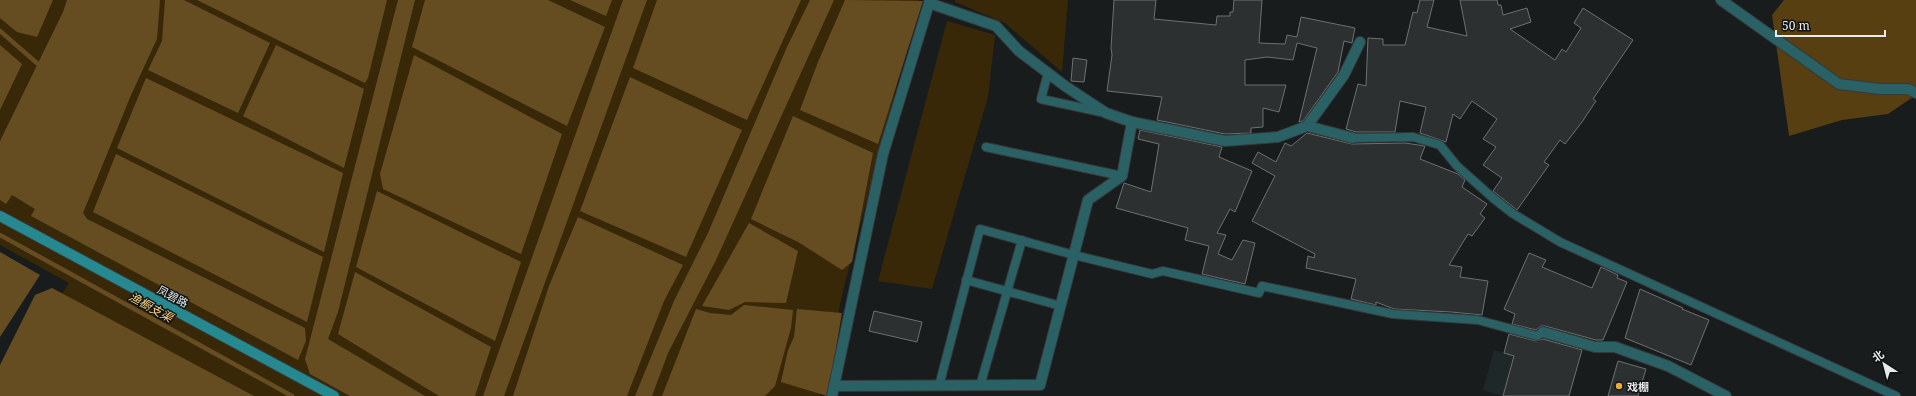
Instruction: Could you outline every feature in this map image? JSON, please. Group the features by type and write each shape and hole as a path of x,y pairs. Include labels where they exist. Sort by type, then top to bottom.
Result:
{"main road":[{"name":"凤碧路","path":"0,216 334,396"}],"street":[{"path":"1721,0 1840,84 1880,89 1908,89 1916,93"},
{"path":"1132,122 1122,176 1088,200 1040,385 938,386 834,391 883,154 930,2 996,26 1019,51 1106,113 1132,122 1225,141 1278,137 1307,126 1344,75 1360,42"},
{"path":"1307,126 1352,138"},
{"path":"1543,332 1595,347 1615,347 1668,366 1726,396"}],"lane":[{"path":"1048,73 1041,99 1106,113"},
{"path":"1352,138 1413,137 1440,145 1457,166 1498,202 1512,213 1560,242 1896,396"},
{"path":"986,147 1122,176"},
{"path":"938,386 980,229 1074,255 1152,274 1163,271 1259,293 1262,286 1393,314 1478,320 1537,336 1543,332"},
{"path":"980,386 1022,240"},
{"path":"966,280 1061,306"}],"shaded area":[{"path":"0,0 919,0 843,291 820,396 14,396 26,351 69,283 0,245"},
{"path":"0,0 53,0 37,37 17,32 0,18"},
{"path":"67,0 160,0 157,39 131,95 83,213 87,219 305,328 306,341 298,360 31,216 35,209 12,195 6,204 0,200 0,141 63,12"},
{"path":"165,0 184,0 270,43 238,113 148,70 162,41"},
{"path":"197,0 387,0 368,78 365,83"},
{"path":"398,0 415,0 338,312 328,339 425,396 350,396 310,374 305,359"},
{"path":"425,0 548,0 605,27 567,126 412,47"},
{"path":"570,0 612,0 606,16"},
{"path":"623,0 647,0 504,396 483,396"},
{"path":"657,0 801,0 747,120 633,68"},
{"path":"810,0 834,0 716,260 668,353 652,396 635,396 674,301 708,233 787,47"},
{"path":"845,0 923,1 878,144 800,110 818,62"},
{"path":"955,0 1068,0 1062,72 1005,23 955,2"},
{"path":"1784,0 1916,0 1916,95 1888,114 1842,120 1789,136 1772,15"},
{"path":"947,21 995,35 988,97 932,289 878,281"},
{"path":"0,45 22,64 0,110"},
{"path":"276,45 364,89 344,168 243,116"},
{"path":"414,55 562,134 521,254 383,189 380,174"},
{"path":"630,77 742,130 686,257 580,211"},
{"path":"146,78 343,173 324,252 117,148"},
{"path":"793,116 873,153 852,262 842,270 798,242 751,219"},
{"path":"116,154 323,257 307,322 93,212"},
{"path":"377,191 521,262 495,341 356,267"},
{"path":"578,217 683,265 664,301 627,396 513,396 549,286"},
{"path":"749,223 798,251 786,303 745,302 729,310 702,306"},
{"path":"0,252 40,275 0,337"},
{"path":"355,272 491,347 475,396 439,396 338,334"},
{"path":"52,288 254,396 0,396 0,365 35,295"},
{"path":"744,305 793,310 791,328 775,386 765,396 662,396 696,309 710,313 731,315"},
{"path":"797,309 842,313 827,396 781,382 788,350 794,337"},
{"path":"1494,350 1514,356 1503,396 1483,390"}],"building":[{"path":"1114,0 1156,0 1154,19 1216,25 1217,16 1230,16 1230,12 1233,12 1234,0 1262,0 1259,43 1285,44 1287,35 1297,37 1301,17 1355,28 1352,43 1344,41 1338,72 1303,121 1299,122 1317,48 1297,43 1293,60 1267,57 1245,60 1245,85 1286,85 1279,112 1263,108 1263,127 1251,128 1251,133 1225,134 1157,120 1162,97 1107,91 1112,55 1111,48"},
{"path":"1420,0 1434,0 1427,27 1467,36 1460,0 1497,0 1498,5 1501,5 1503,15 1527,8 1531,22 1510,29 1555,60 1562,49 1566,52 1581,28 1574,23 1583,8 1633,40 1593,99 1596,101 1582,122 1565,144 1560,140 1544,162 1549,165 1517,210 1493,191 1502,178 1483,165 1496,147 1483,139 1497,119 1472,101 1460,119 1453,114 1446,142 1420,133 1426,107 1400,101 1395,132 1356,132 1346,129 1358,84 1366,86 1368,38 1383,39 1383,45 1405,45 1413,12 1417,13"},
{"path":"1073,58 1087,60 1084,82 1071,81"},
{"path":"1140,130 1222,147 1219,157 1252,171 1235,212 1230,209 1217,233 1226,235 1218,254 1232,260 1243,240 1255,243 1245,284 1202,274 1209,246 1185,240 1188,228 1116,208 1124,183 1151,192 1159,144 1138,139"},
{"path":"1307,133 1352,144 1405,143 1425,146 1420,159 1458,174 1465,180 1462,187 1487,204 1480,214 1485,218 1472,236 1468,234 1449,265 1462,267 1460,277 1488,281 1482,315 1394,309 1376,302 1376,305 1351,299 1356,279 1306,268 1308,256 1314,258 1315,254 1252,221 1275,176 1252,163 1258,152 1276,162 1285,143 1291,146"},
{"path":"1529,253 1546,260 1542,267 1592,288 1601,267 1618,275 1617,278 1627,282 1603,340 1596,340 1545,326 1541,326 1536,330 1512,324 1515,314 1504,309"},
{"path":"1640,289 1709,320 1691,365 1625,338"},
{"path":"874,311 922,322 917,342 869,331"},
{"path":"1509,334 1536,341 1543,339 1582,350 1569,396 1503,396 1514,356 1504,353"},
{"path":"1618,361 1646,369 1638,396 1608,396"}],"waterway":[{"path":"0,31 38,64"},
{"name":"渔橱支渠","path":"0,235 292,396"}],"place":[{"name":"戏棚","path":"1619,386"}]}
